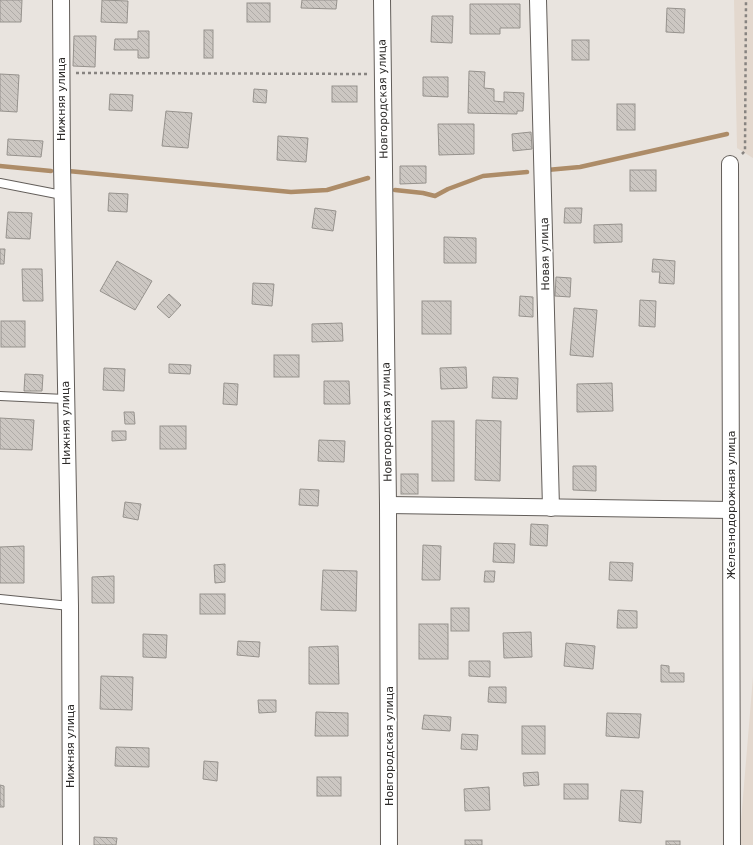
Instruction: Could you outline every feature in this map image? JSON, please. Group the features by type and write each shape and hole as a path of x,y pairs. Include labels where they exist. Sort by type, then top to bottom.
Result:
{"street":[{"name":"Нижняя улица","path":"61,0 65,399 70,606 70,845"},
{"name":"Новгородская улица","path":"382,0 388,505 389,845"},
{"name":"Новая улица","path":"538,0 551,508"},
{"name":"Железнодорожная улица","path":"730,164 732,845"},
{"path":"388,505 731,510"}],"lane":[{"path":"0,183 62,195"},
{"path":"0,396 65,399"},
{"path":"0,599 70,606"}],"path":[{"path":"730,164 745,151 746,0"},
{"path":"61,73 382,74"}],"shaded area":[{"path":"734,0 753,0 753,158 737,148"},
{"path":"753,677 753,845 739,845"}],"building":[{"path":"0,0 22,0 21,22 0,22"},
{"path":"102,0 128,1 127,23 101,22"},
{"path":"302,0 337,0 336,9 301,8"},
{"path":"247,3 270,3 270,22 247,22"},
{"path":"470,4 520,4 520,28 500,28 500,34 470,34"},
{"path":"667,8 685,9 684,33 666,32"},
{"path":"432,16 453,16 452,43 431,42"},
{"path":"204,30 213,30 213,58 204,58"},
{"path":"138,31 149,31 149,58 138,58 138,50 114,50 115,39 138,39"},
{"path":"74,36 96,36 95,67 73,66"},
{"path":"572,40 589,40 589,60 572,60"},
{"path":"469,71 485,72 484,88 494,89 494,101 504,102 504,92 524,93 523,111 517,111 517,114 468,113"},
{"path":"0,74 19,75 17,112 0,111"},
{"path":"423,77 448,77 448,97 423,96"},
{"path":"332,86 357,86 357,102 332,102"},
{"path":"254,89 267,90 266,103 253,102"},
{"path":"110,94 133,95 132,111 109,110"},
{"path":"617,104 635,104 635,130 617,130"},
{"path":"166,111 192,113 188,148 162,146"},
{"path":"438,124 474,124 474,154 439,155"},
{"path":"531,132 532,149 513,151 512,134"},
{"path":"278,136 308,138 306,162 277,160"},
{"path":"8,139 43,141 41,157 7,155"},
{"path":"400,166 426,166 426,183 400,184"},
{"path":"630,170 656,170 656,191 630,191"},
{"path":"109,193 128,194 127,212 108,211"},
{"path":"315,208 336,211 333,231 312,228"},
{"path":"565,208 582,208 581,223 564,223"},
{"path":"8,212 32,213 30,239 6,238"},
{"path":"622,224 622,242 594,243 594,225"},
{"path":"444,237 476,238 476,263 444,263"},
{"path":"0,249 5,249 4,264 0,264"},
{"path":"653,259 675,261 674,284 659,283 660,272 652,272"},
{"path":"117,261 152,281 135,310 100,291"},
{"path":"22,269 42,269 43,301 23,301"},
{"path":"556,277 571,278 570,297 555,296"},
{"path":"253,283 274,284 272,306 252,304"},
{"path":"169,294 181,305 169,318 157,307"},
{"path":"520,296 533,297 533,317 519,316"},
{"path":"640,300 656,301 655,327 639,326"},
{"path":"422,301 451,301 451,334 422,334"},
{"path":"574,308 597,310 593,357 570,355"},
{"path":"1,321 25,321 25,347 1,347"},
{"path":"342,323 343,341 312,342 312,324"},
{"path":"274,355 299,355 299,377 274,377"},
{"path":"169,364 191,365 190,374 169,373"},
{"path":"466,367 467,388 441,389 440,368"},
{"path":"104,368 125,369 124,391 103,390"},
{"path":"25,374 43,375 42,391 24,391"},
{"path":"493,377 518,378 517,399 492,398"},
{"path":"324,381 349,381 350,404 324,404"},
{"path":"224,383 238,384 237,405 223,404"},
{"path":"612,383 613,411 577,412 577,384"},
{"path":"124,412 134,412 135,424 125,424"},
{"path":"0,418 34,420 32,450 0,449"},
{"path":"476,420 501,421 500,481 475,480"},
{"path":"432,421 454,421 454,481 432,481"},
{"path":"160,426 186,426 186,449 160,449"},
{"path":"112,431 126,431 126,440 112,441"},
{"path":"319,440 345,441 344,462 318,461"},
{"path":"573,466 596,466 596,491 573,490"},
{"path":"401,474 418,474 418,494 401,494"},
{"path":"300,489 319,490 318,506 299,505"},
{"path":"125,502 141,504 138,520 123,517"},
{"path":"531,524 548,525 547,546 530,545"},
{"path":"494,543 515,544 514,563 493,562"},
{"path":"423,545 441,546 440,580 422,580"},
{"path":"24,546 24,583 0,583 0,547"},
{"path":"610,562 633,563 632,581 609,580"},
{"path":"225,564 225,582 215,583 214,565"},
{"path":"323,570 357,571 356,611 321,610"},
{"path":"485,571 495,571 494,582 484,582"},
{"path":"114,576 114,603 92,603 92,577"},
{"path":"200,594 225,594 225,614 200,614"},
{"path":"451,608 469,608 469,631 451,631"},
{"path":"618,610 637,611 637,628 617,628"},
{"path":"419,624 448,624 448,659 419,659"},
{"path":"531,632 532,657 504,658 503,633"},
{"path":"143,634 167,635 166,658 143,657"},
{"path":"238,641 260,642 259,657 237,655"},
{"path":"566,643 595,646 593,669 564,666"},
{"path":"338,646 339,684 309,684 309,647"},
{"path":"469,661 490,661 490,677 469,676"},
{"path":"661,665 669,666 669,673 684,673 684,682 661,682"},
{"path":"101,676 133,677 132,710 100,709"},
{"path":"489,687 506,687 506,703 488,702"},
{"path":"258,700 276,700 276,712 259,713"},
{"path":"316,712 348,713 348,736 315,736"},
{"path":"607,713 641,714 639,738 606,736"},
{"path":"424,715 451,717 450,731 422,729"},
{"path":"522,726 545,726 545,754 522,754"},
{"path":"462,734 478,735 477,750 461,749"},
{"path":"116,747 149,748 149,767 115,766"},
{"path":"204,761 218,762 217,781 203,779"},
{"path":"538,772 539,785 524,786 523,773"},
{"path":"317,777 341,777 341,796 317,796"},
{"path":"564,784 588,784 588,799 564,799"},
{"path":"0,785 4,786 4,807 0,807"},
{"path":"489,787 490,810 465,811 464,789"},
{"path":"621,790 643,791 641,823 619,821"},
{"path":"94,837 117,838 116,845 94,845"},
{"path":"465,840 482,840 482,845 465,845"},
{"path":"666,841 680,841 680,845 666,845"}],"waterway":[{"path":"547,170 580,167 727,134"},
{"path":"0,166 51,171"},
{"path":"68,171 291,192 327,190 368,178"},
{"path":"395,190 435,196 448,189 483,176 527,172"}]}
